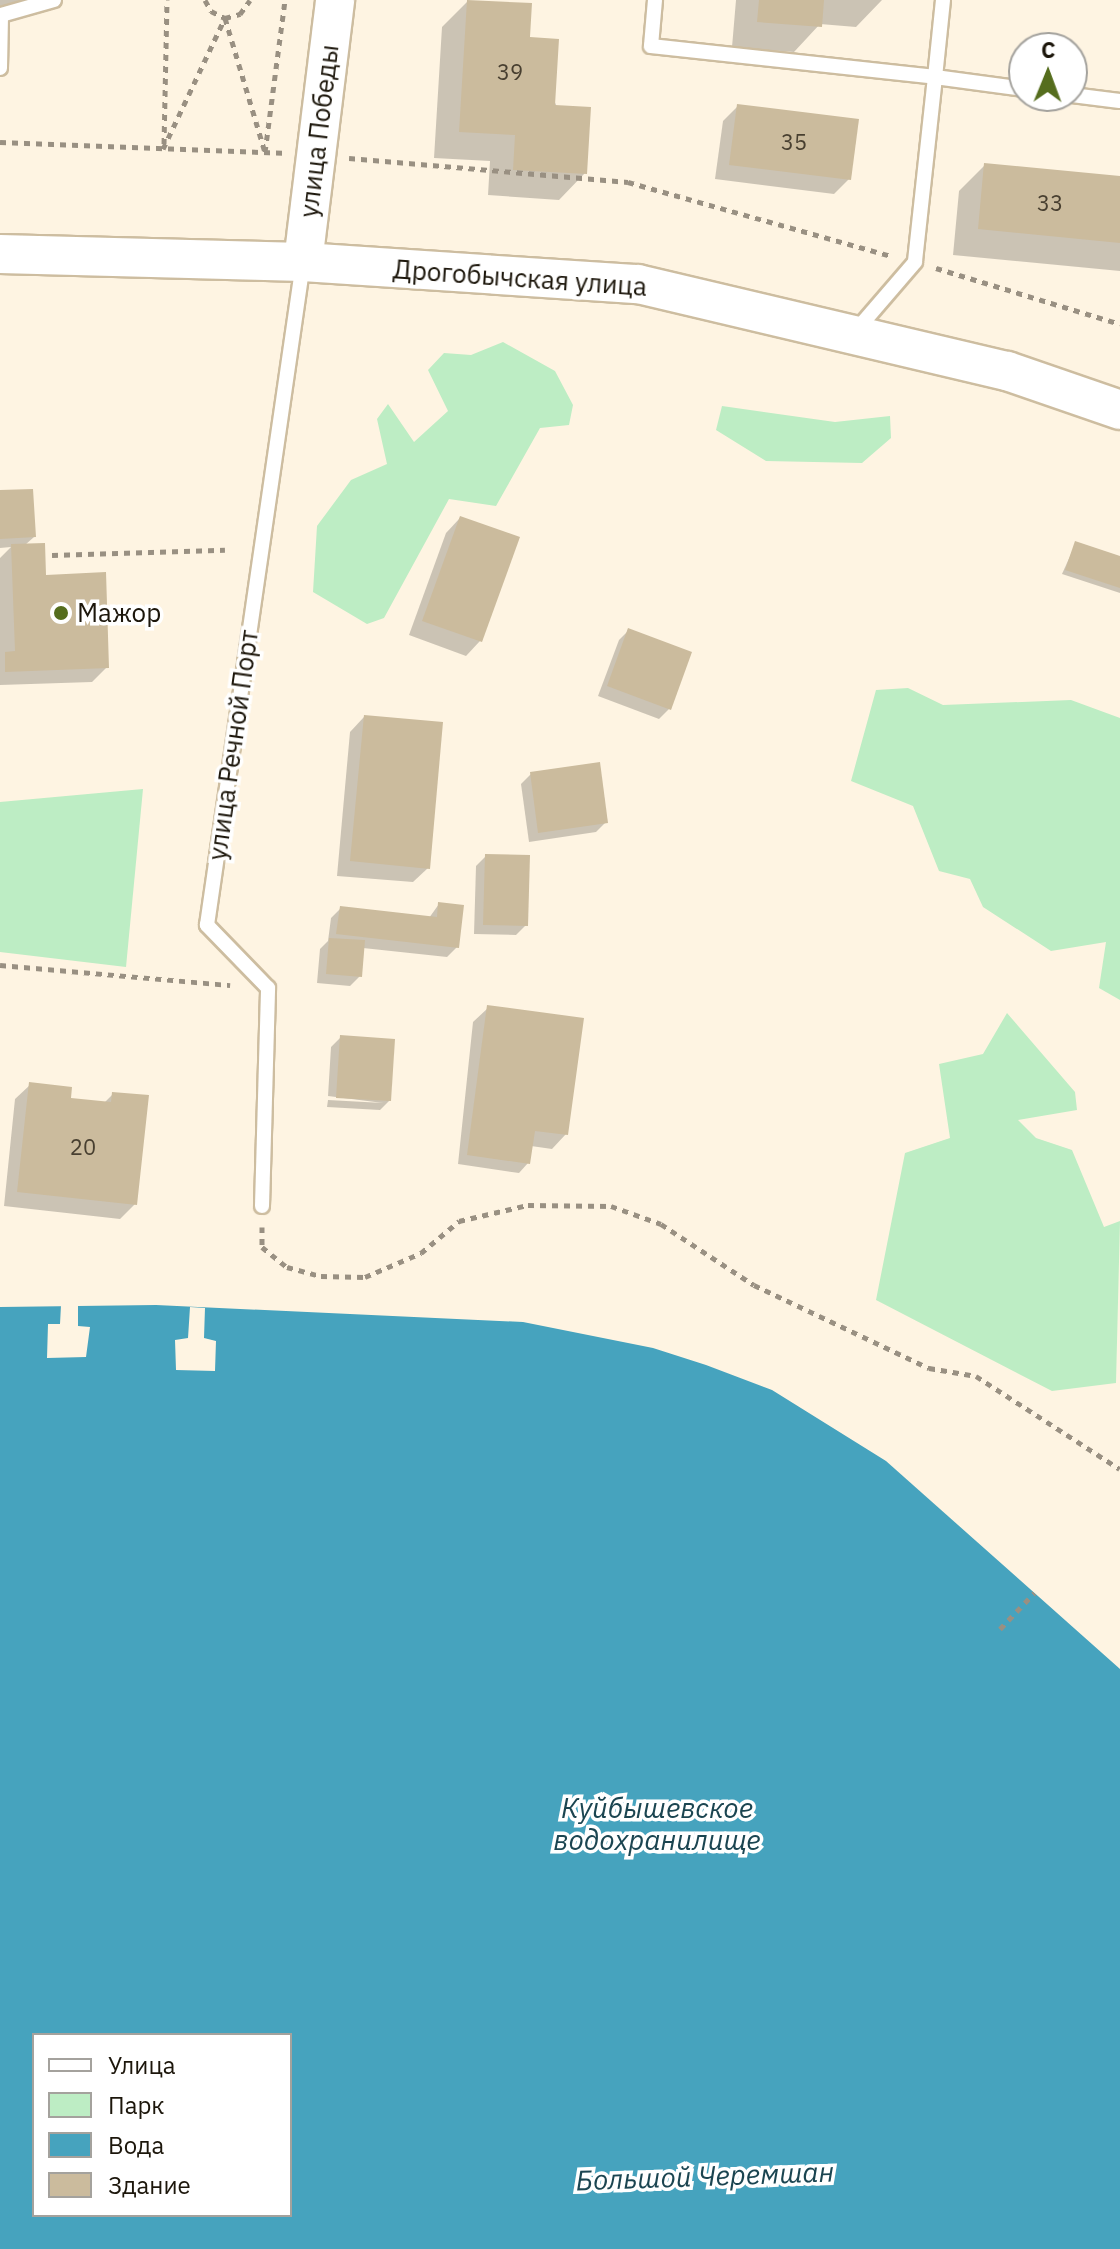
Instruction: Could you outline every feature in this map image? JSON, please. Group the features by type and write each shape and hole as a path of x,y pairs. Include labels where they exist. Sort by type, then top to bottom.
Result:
{"street":[{"name":"улица Победы","path":"303,262 335,0"},
{"name":"Дрогобычская улица","path":"0,254 303,262 638,284 1007,371 1120,410"}],"lane":[{"path":"0,68 1,15 54,0"},
{"path":"655,0 651,46 1008,87"},
{"path":"854,333 915,262 943,0"},
{"path":"1088,97 1120,101"},
{"name":"улица Речной Порт","path":"268,988 207,925 303,262"},
{"path":"262,1206 268,988"}],"path":[{"path":"163,149 167,0"},
{"path":"205,0 211,11 225,18 240,14 250,0"},
{"path":"265,152 285,0"},
{"path":"163,149 225,18"},
{"path":"225,18 265,152"},
{"path":"0,142 316,155 628,182 915,262 1120,324"},
{"path":"52,555 225,550"},
{"path":"0,965 268,988"},
{"path":"262,1206 262,1247 287,1267 321,1276 365,1277 421,1253 459,1221 528,1205 611,1206 661,1224 754,1285 929,1368 976,1376 1120,1469"},
{"path":"1109,1460 1120,1461"},
{"path":"1000,1629 1034,1593"}],"green space":[{"path":"503,342 555,371 573,405 569,425 540,428 496,506 449,499 384,618 367,624 313,592 317,526 351,480 387,464 377,419 388,404 414,442 448,411 428,370 444,353 471,355"},
{"path":"722,406 835,422 890,416 891,438 862,463 766,461 716,430"},
{"path":"908,688 943,705 1071,700 1120,718 1120,1000 1099,988 1106,942 1051,951 983,907 970,879 939,871 913,806 851,781 876,690"},
{"path":"143,789 126,967 0,952 0,802"},
{"path":"1007,1013 1075,1092 1077,1110 1018,1120 1036,1138 1072,1150 1104,1227 1120,1221 1116,1383 1052,1391 876,1300 905,1153 950,1138 939,1064 983,1054"}],"water":[{"name":"Куйбышевское водохранилище","path":"156,1305 523,1322 653,1348 706,1365 772,1390 886,1461 1120,1669 1120,2249 0,2249 0,1307"}],"pier":[{"path":"61,1305 78,1305 78,1326 90,1327 86,1357 47,1358 48,1324 60,1324"},
{"path":"190,1307 205,1308 204,1338 216,1341 215,1371 176,1370 175,1340 188,1338"}],"building":[{"path":"467,0 532,3 530,37 559,39 555,105 591,107 587,174 513,170 515,135 459,132"},
{"path":"759,0 824,0 822,27 757,22"},
{"path":"737,104 859,119 851,180 729,165"},
{"path":"984,163 1120,176 1120,243 978,229"},
{"path":"33,489 36,537 0,539 0,490"},
{"path":"460,516 520,537 482,642 422,621"},
{"path":"1075,541 1120,556 1120,588 1065,570"},
{"name":"Мажор","path":"45,543 46,575 106,572 109,668 5,672 5,652 15,651 11,544"},
{"path":"628,628 692,652 671,710 607,686"},
{"path":"364,715 443,722 430,869 350,861"},
{"path":"600,762 608,823 538,833 530,772"},
{"path":"485,854 530,855 528,926 483,925"},
{"path":"438,902 464,905 459,948 336,934 340,906 437,917"},
{"path":"329,938 365,940 362,977 326,974"},
{"path":"487,1005 584,1018 568,1135 535,1131 530,1164 467,1155"},
{"path":"340,1035 395,1039 391,1101 336,1098"},
{"path":"29,1082 72,1087 71,1098 111,1102 112,1092 149,1095 137,1205 17,1192"}],"place":[{"name":"Мажор","path":"61,613"}],"water label":[{"name":"Большой Черемшан","path":"705,2176"}]}
